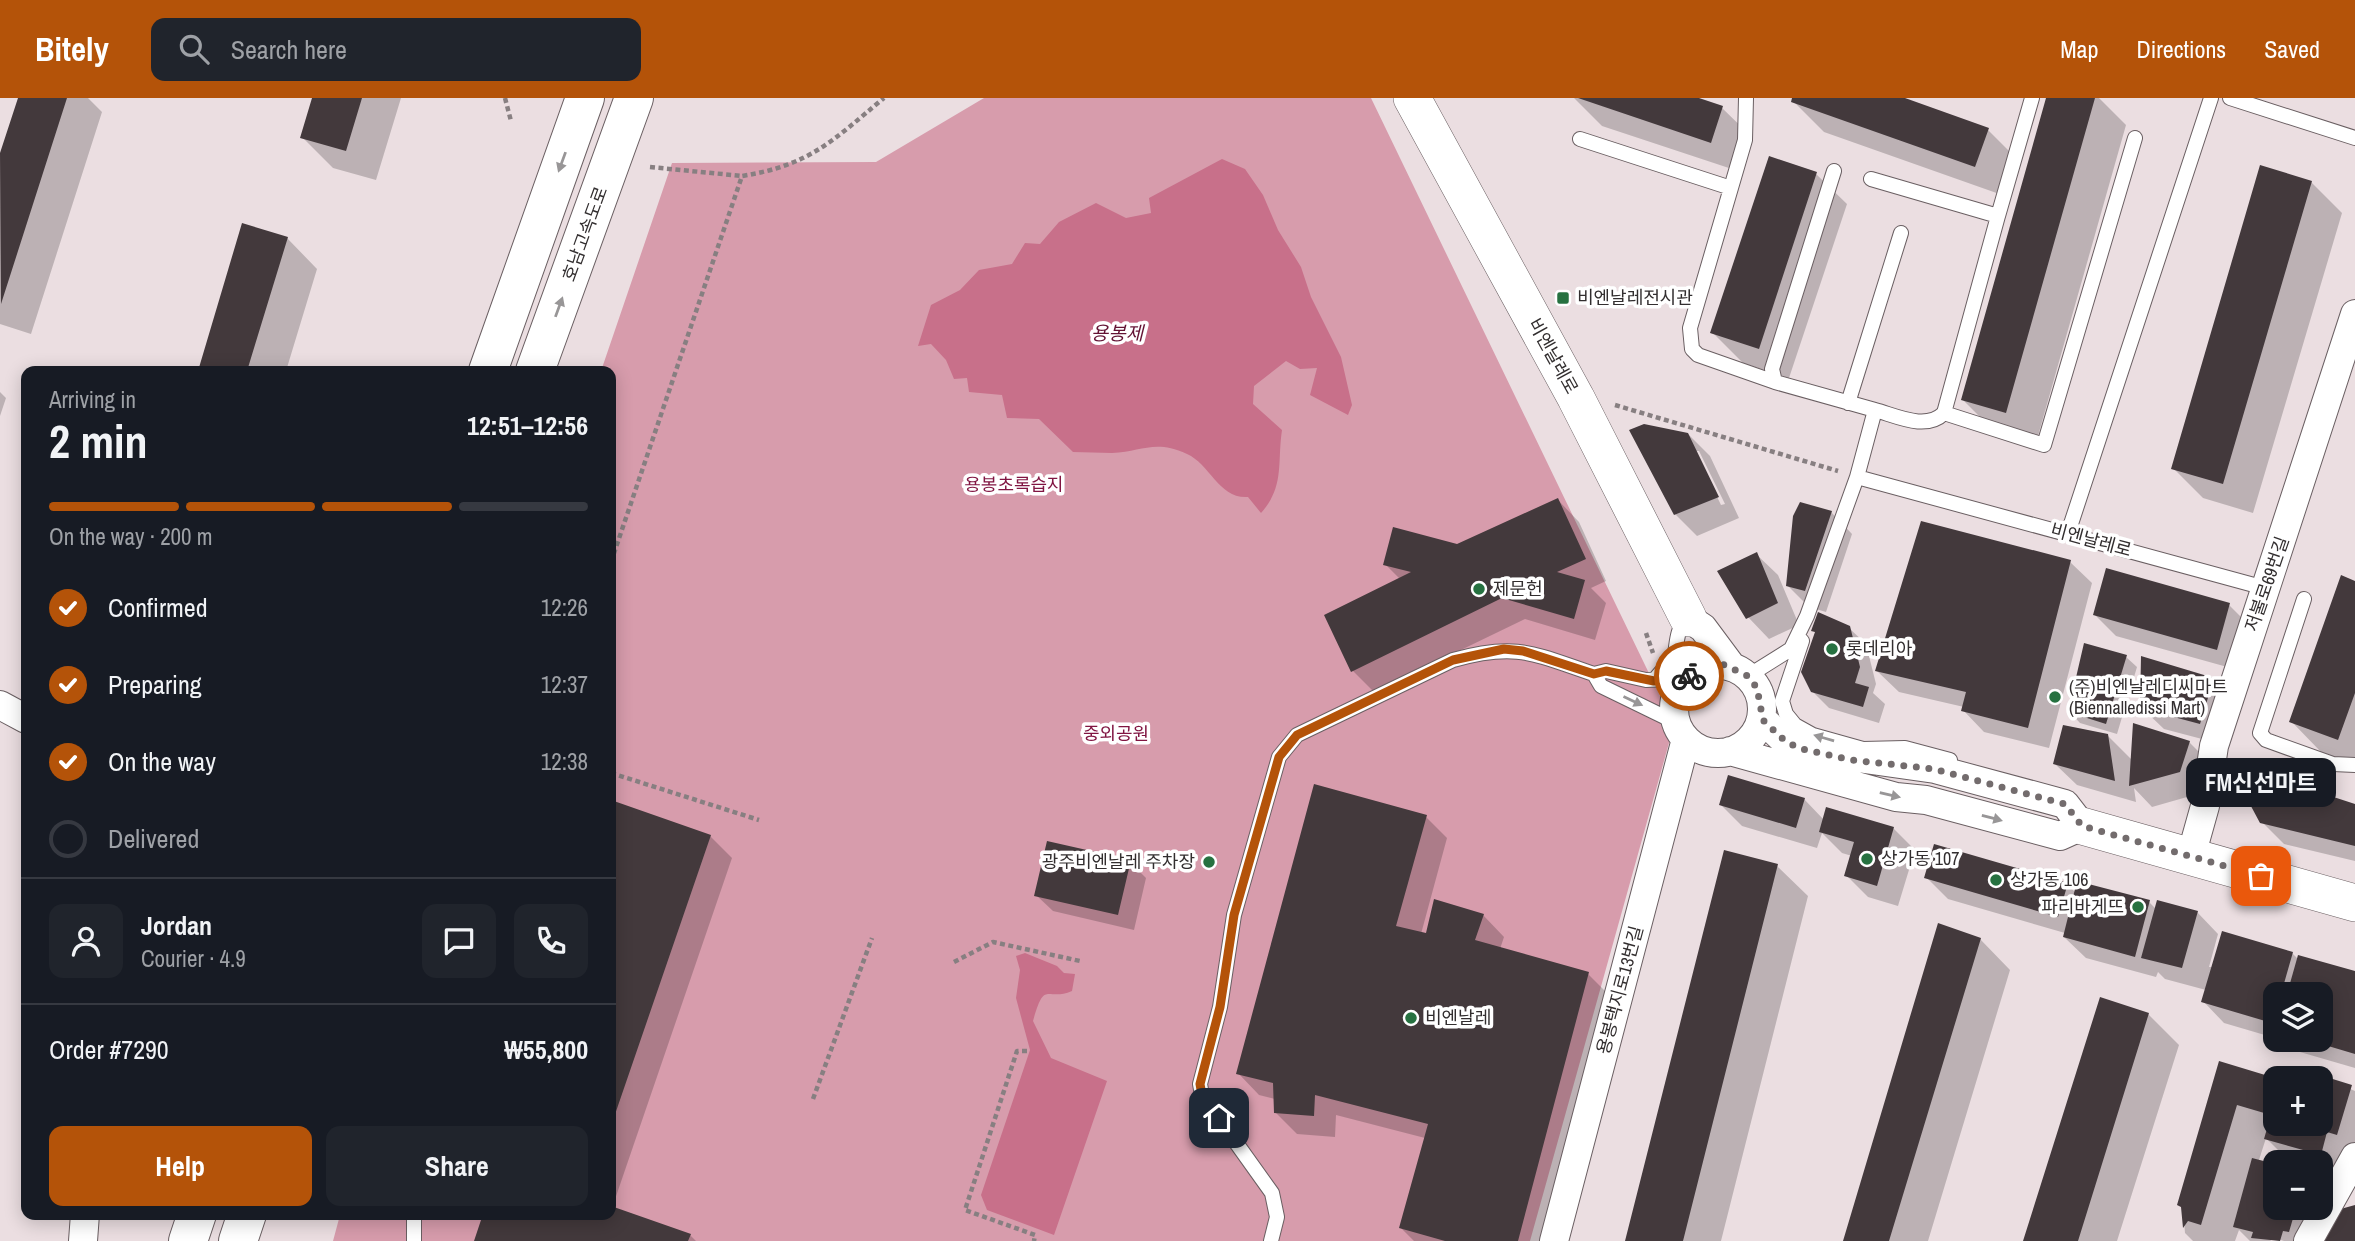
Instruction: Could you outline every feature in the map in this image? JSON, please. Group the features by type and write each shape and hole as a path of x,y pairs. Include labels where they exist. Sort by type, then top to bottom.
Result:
{"highway":[{"path":"490,366 585,98"},
{"name":"호남고속도로","path":"538,366 634,98"},
{"path":"188,1241 195,1220"},
{"path":"238,1241 245,1220"}],"street":[{"name":"비엔날레로","path":"1412,98 1576,398 1688,618"},
{"name":"저불로69번길","path":"2191,856 2204,806 2214,746 2355,314"},
{"path":"1688,618 1703,628 1757,688 1763,720 1784,740 1808,751 1934,769 2191,856 2355,903"},
{"path":"1688,618 1690,675"},
{"path":"1740,672 1706,666 1690,675 1676,696 1681,731 1709,752 1730,751 1896,797 1926,800 2060,836 2075,817"},
{"path":"0,705 21,716"},
{"path":"1730,751 1748,741 1763,720"},
{"name":"용봉택지로13번길","path":"1554,1241 1681,731"},
{"path":"2308,1241 2352,1170"},
{"path":"83,1241 85,1220"}],"lane":[{"path":"1746,98 1745,140 1690,328 1692,349 1698,355 1775,382 1924,423 1936,422 1944,413 2032,98"},
{"path":"2068,533 2211,98"},
{"path":"2230,98 2355,138"},
{"path":"1944,413 2044,445 2134,138"},
{"path":"1580,139 1731,188"},
{"path":"1775,382 1772,369 1834,171"},
{"path":"1871,179 1998,216"},
{"path":"1848,403 1901,233"},
{"path":"1740,672 1791,649 1807,616 1857,477 1875,410"},
{"name":"비엔날레로","path":"1857,477 2265,588"},
{"path":"2304,599 2260,733 2266,740 2333,764 2355,765"},
{"path":"1807,616 1808,627 1782,701 1786,714 1805,732 1863,749 1915,749 2053,791 2075,817"},
{"path":"1654,681 1661,673 1670,670 1676,659 1678,629 1688,618"},
{"path":"1270,1241 1277,1217 1272,1193 1202,1095 1200,1084 1220,1007 1234,915 1279,757 1297,735 1453,660 1478,653 1504,649 1523,651 1594,674 1606,671 1654,681 1690,675"},
{"path":"1594,674 1601,686 1681,731"},
{"path":"1763,720 1790,677"},
{"path":"1931,781 2075,817"},
{"path":"414,1220 414,1241"}],"path":[{"path":"505,98 511,121"},
{"path":"650,167 742,176 774,171 815,154 884,98"},
{"path":"616,547 742,176"},
{"path":"1576,398 1606,403 1857,477"},
{"path":"616,775 760,820"},
{"path":"813,1099 872,938"},
{"path":"954,962 993,942 1080,961"},
{"path":"1027,1051 1017,1051 965,1210 1035,1236 1034,1241"}],"green space":[{"name":"중외공원","path":"984,98 1371,98 1674,725 1530,1241 333,1241 339,1220 616,1220 616,366 603,366 672,163 876,162"}],"water":[{"name":"용봉제","path":"1222,159 1245,169 1263,195 1278,230 1301,267 1311,297 1341,357 1352,405 1348,415 1310,395 1317,368 1300,369 1286,361 1254,386 1253,404 1282,430 1277,484 1269,503 1261,513 1248,497 1229,493 1195,459 1176,450 1157,447 1112,453 1073,452 1039,419 1007,418 1002,395 969,392 967,378 954,379 946,360 931,344 918,346 931,305 960,290 979,270 1012,264 1025,243 1040,244 1059,222 1096,203 1126,218 1151,213 1149,198"},
{"path":"1025,953 1057,966 1064,973 1075,974 1072,991 1044,996 1033,1021 1051,1058 1107,1081 1054,1235 987,1210 981,1195 1030,1050 1016,998 1020,970 1016,956"}],"building":[{"path":"18,98 67,98 1,304 0,153"},
{"path":"312,98 362,98 346,151 300,138"},
{"path":"1578,98 1699,98 1723,106 1711,143"},
{"path":"1792,98 1905,98 1989,128 1975,167 1791,102"},
{"path":"2046,98 2095,98 2006,413 1961,400"},
{"path":"1769,156 1817,172 1759,349 1710,333"},
{"path":"2260,165 2312,181 2223,484 2171,469"},
{"path":"242,223 288,237 249,366 199,366"},
{"path":"1644,424 1688,433 1719,497 1674,515 1629,430"},
{"name":"제문헌","path":"1558,498 1586,559 1557,572 1585,580 1574,619 1502,598 1351,672 1324,615 1411,572 1383,565 1393,527 1457,544"},
{"path":"1800,502 1832,511 1805,591 1786,586 1793,516"},
{"path":"1921,521 2071,560 2028,728 1961,711 1966,692 1875,671"},
{"path":"1757,552 1778,603 1746,619 1717,571"},
{"path":"2106,568 2230,603 2217,650 2093,615"},
{"path":"2341,575 2355,581 2355,693 2338,740 2289,722"},
{"name":"롯데리아","path":"1818,612 1850,626 1860,667 1855,683 1869,687 1863,707 1811,692 1801,672 1815,632 1811,631"},
{"path":"2084,643 2127,655 2106,724 2068,712"},
{"path":"2141,656 2214,678 2200,724 2140,708"},
{"path":"2133,723 2190,741 2180,772 2129,786"},
{"path":"2063,725 2108,734 2115,781 2053,764"},
{"path":"2254,771 2355,804 2355,846 2260,823 2237,780"},
{"path":"1728,775 1805,798 1796,828 1719,805"},
{"path":"1314,784 1427,815 1396,926 1426,933 1434,899 1484,914 1475,940 1589,972 1518,1241 1445,1241 1399,1228 1428,1124 1315,1095 1314,1116 1274,1113 1273,1083 1236,1074"},
{"path":"616,802 711,835 616,1111"},
{"name":"상가동 107","path":"1826,807 1894,827 1877,886 1844,876 1854,842 1819,832"},
{"path":"1047,841 1131,860 1118,915 1034,896"},
{"name":"상가동 106","path":"1934,844 2068,883 2058,917 1924,878"},
{"path":"1724,850 1778,864 1683,1241 1625,1241"},
{"path":"2077,881 2150,900 2135,957 2063,937"},
{"path":"2157,900 2198,911 2182,968 2141,958"},
{"path":"1938,923 1981,938 1889,1241 1843,1241"},
{"path":"2222,931 2293,952 2284,982 2263,982 2263,1020 2201,1002"},
{"path":"2298,955 2355,971 2355,1054 2333,1047 2333,982 2290,982"},
{"path":"2100,997 2149,1013 2078,1241 2023,1241"},
{"path":"2219,1061 2263,1074 2263,1113 2237,1105 2201,1225 2188,1221 2183,1228 2181,1207 2177,1205"},
{"path":"2333,1079 2352,1085 2337,1135 2333,1134"},
{"path":"2265,1136 2326,1136 2322,1150 2303,1150 2264,1139"},
{"path":"2252,1158 2263,1161 2263,1220 2292,1220 2289,1232 2283,1231 2280,1241 2251,1238 2253,1232 2233,1227"},
{"path":"2355,1205 2355,1241 2318,1241 2333,1220 2337,1210"},
{"path":"616,1208 691,1234 688,1241 474,1241 481,1220 616,1220"}],"way so far":[{"path":"1689,676 1706,666 1722,664 1736,668 1748,676 1757,688 1762,703 1763,720 1784,740 1798,748 1851,760 1909,764 1934,769 2065,804 2082,826 2261,876"}],"place":[{"name":"비엔날레전시관","path":"1563,298"},
{"name":"제문헌","path":"1479,589"},
{"name":"롯데리아","path":"1832,649"},
{"name":"(주)비엔날레디씨마트 (Biennalledissi Mart)","path":"2055,697"},
{"name":"상가동 107","path":"1867,859"},
{"name":"광주비엔날레 주차장","path":"1209,862"},
{"name":"FM신선마트","path":"2261,876"},
{"name":"상가동 106","path":"1996,880"},
{"name":"파리바게뜨","path":"2138,907"},
{"name":"비엔날레","path":"1411,1018"}],"route":[{"path":"1219,1118 1202,1095 1200,1084 1220,1007 1234,915 1279,757 1297,735 1453,660 1504,649 1523,651 1594,674 1606,671 1654,681 1689,676"}],"park label":[{"name":"용봉초록습지","path":"1014,485"}]}
